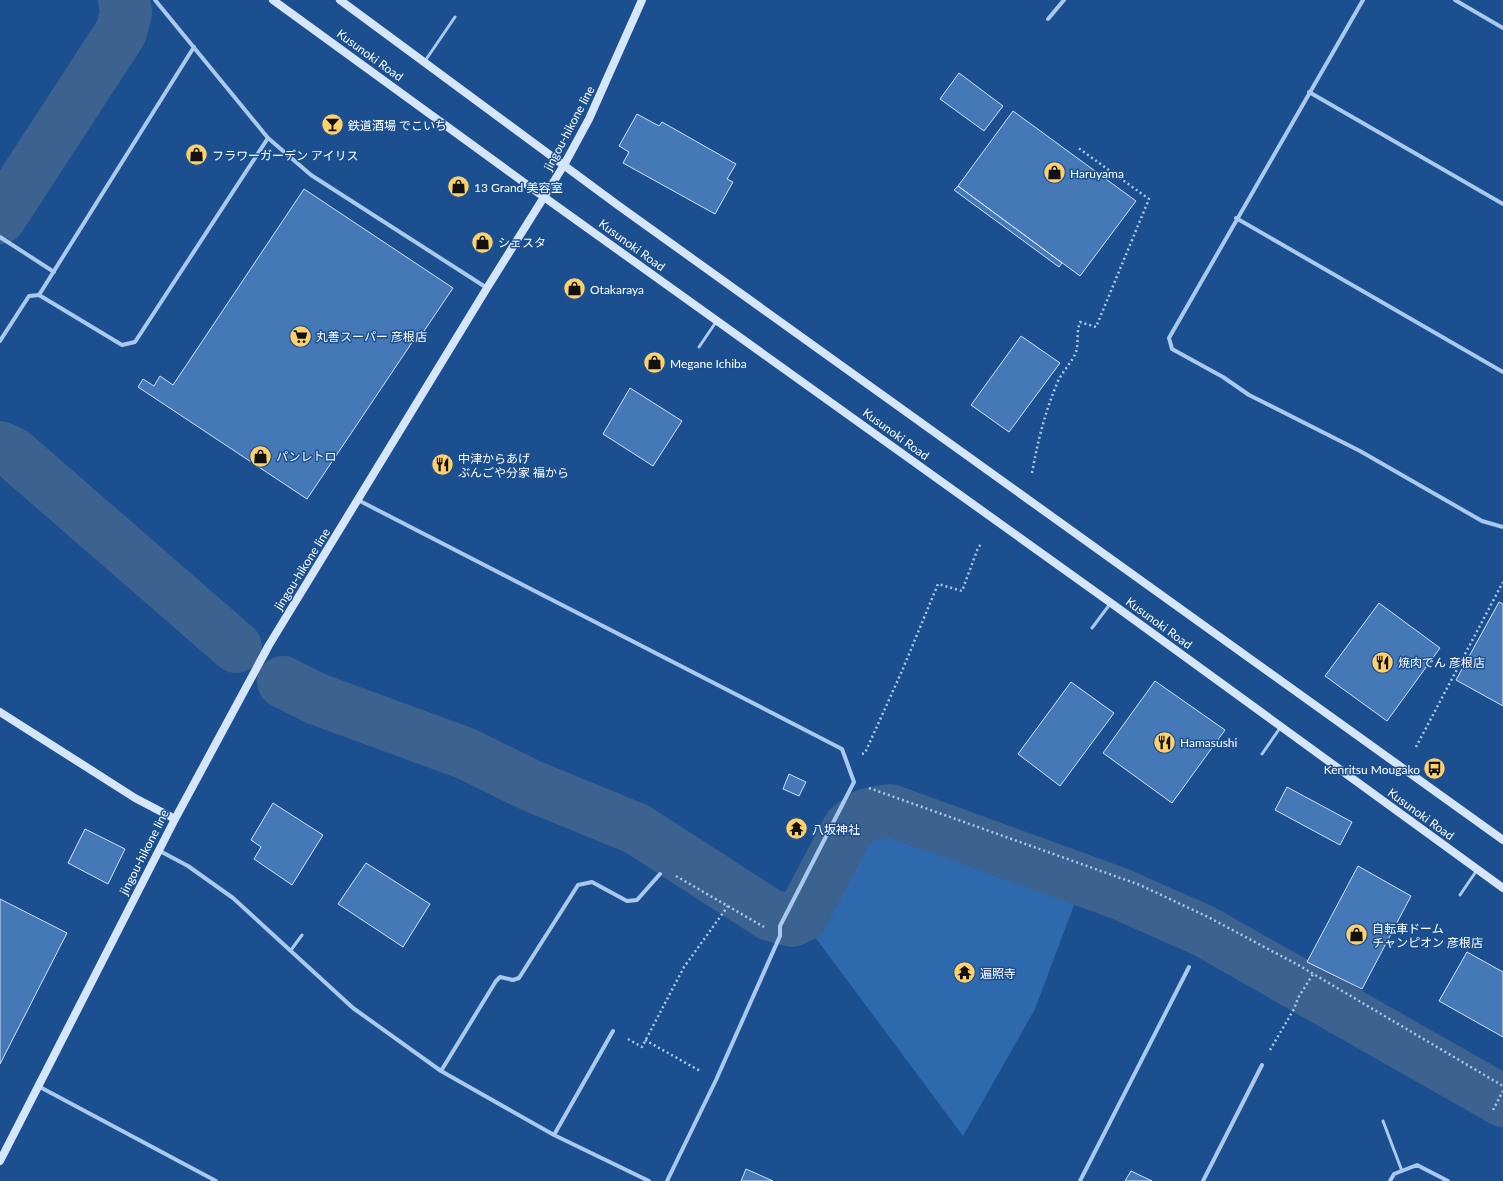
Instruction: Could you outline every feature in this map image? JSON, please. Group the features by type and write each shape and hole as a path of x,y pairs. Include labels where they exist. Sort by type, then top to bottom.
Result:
{"main road":[{"name":"Kusunoki Road","path":"273,0 544,197 1111,603 1503,888"},
{"name":"Kusunoki Road","path":"340,0 564,165 1503,840"},
{"name":"jingou-hikone line","path":"0,1161 158,850 269,645 564,165 589,119 642,0"},
{"path":"0,712 135,798 175,819"}],"street":[{"path":"155,0 268,138 311,175 487,288"},
{"path":"1048,20 1064,0"},
{"path":"1362,0 1236,218 1169,338 1172,350 1223,377 1249,395 1360,451 1482,521 1503,527"},
{"path":"1455,0 1503,28"},
{"path":"39,295 194,47"},
{"path":"1309,92 1503,204"},
{"path":"0,341 29,296 39,295 122,345 135,342 268,138"},
{"path":"1236,218 1503,372"},
{"path":"0,237 54,272"},
{"path":"358,500 842,749 854,782 780,926 780,936 716,1080 667,1181"},
{"path":"158,850 188,866 233,898 353,1008 441,1071 554,1135 648,1181"},
{"path":"441,1071 496,981 500,977 513,980 519,978 578,885 592,882 628,901 637,900 660,874"},
{"path":"1080,1181 1189,967"},
{"path":"554,1135 613,1031"},
{"path":"1203,1181 1262,1065"},
{"path":"38,1086 216,1181"},
{"path":"1390,1181 1394,1174 1417,1165 1448,1181"}],"lane":[{"path":"424,62 456,17"},
{"path":"699,347 718,321"},
{"path":"1092,628 1111,603"},
{"path":"1262,754 1281,728"},
{"path":"1460,895 1477,870"},
{"path":"291,950 302,935"},
{"path":"1383,1121 1402,1171"}],"path":[{"path":"1032,473 1038,438 1047,409 1059,379 1076,352 1077,330 1080,322 1096,327 1149,199 1077,147"},
{"path":"846,760 865,753 902,671 938,584 962,591 978,548 982,543"},
{"path":"1416,747 1503,582"},
{"path":"854,782 1140,885 1208,917 1312,975 1503,1086"},
{"path":"660,874 675,875 780,936"},
{"path":"613,1031 642,1046 684,968 728,906"},
{"path":"1262,1065 1312,975"},
{"path":"645,1040 716,1080"},
{"path":"1493,1110 1503,1091"}],"shaded area":[{"path":"883,819 1080,889 1035,1009 963,1136 803,921 818,916 857,828 870,821"}],"building":[{"path":"959,73 1003,106 984,131 940,99"},
{"path":"1013,111 1136,201 1080,276 958,186"},
{"path":"637,114 659,126 662,122 736,164 727,179 733,182 715,214 623,163 629,152 619,146"},
{"path":"958,186 1062,263 1059,267 954,190"},
{"path":"304,189 453,288 420,337 417,335 307,499 138,387 143,379 154,386 160,376 173,385"},
{"path":"1021,336 1060,363 1009,432 971,405"},
{"path":"630,388 682,421 653,466 603,434"},
{"path":"1499,602 1503,604 1503,706 1456,680"},
{"name":"焼肉でん 彦根店","path":"1379,603 1440,648 1387,721 1325,676"},
{"name":"Hamasushi","path":"1155,681 1225,730 1172,803 1103,753"},
{"path":"1071,682 1114,713 1060,786 1018,754"},
{"path":"789,774 806,782 799,796 783,789"},
{"path":"1287,787 1352,822 1340,845 1275,810"},
{"path":"273,803 323,835 292,885 254,859 261,847 251,840"},
{"path":"85,829 125,849 108,884 68,863"},
{"path":"366,863 430,904 403,947 338,904"},
{"name":"自転車ドーム チャンピオン 彦根店","path":"1358,866 1411,896 1362,989 1307,962"},
{"path":"0,899 67,933 0,1064"},
{"path":"1467,952 1503,972 1503,1037 1439,1001"},
{"path":"746,1169 773,1181 741,1181"},
{"path":"1131,1171 1152,1181 1125,1181"}],"waterway":[{"path":"0,218 121,32 126,13 124,0"},
{"path":"0,447 13,453 236,647"},
{"path":"283,682 317,699 467,754 532,786 637,829 770,915 792,921 802,916 849,827 867,814 890,810 1118,893 1204,931 1503,1101"}],"place":[{"name":"鉄道酒場 でこいち","path":"332,125"},
{"name":"フラワーガーデン アイリス","path":"197,155"},
{"name":"Haruyama","path":"1054,173"},
{"name":"13 Grand 美容室","path":"458,187"},
{"name":"シェスタ","path":"482,242"},
{"name":"Otakaraya","path":"574,289"},
{"name":"丸善スーパー 彦根店","path":"300,336"},
{"name":"Megane Ichiba","path":"654,363"},
{"name":"パンレトロ","path":"261,456"},
{"name":"中津からあげ ぶんごや分家 福から","path":"443,465"},
{"name":"焼肉でん 彦根店","path":"1383,662"},
{"name":"Hamasushi","path":"1164,742"},
{"name":"Kenritsu Mougako","path":"1435,769"},
{"name":"八坂神社","path":"796,829"},
{"name":"自転車ドーム チャンピオン 彦根店","path":"1356,935"},
{"name":"遍照寺","path":"965,973"}]}
